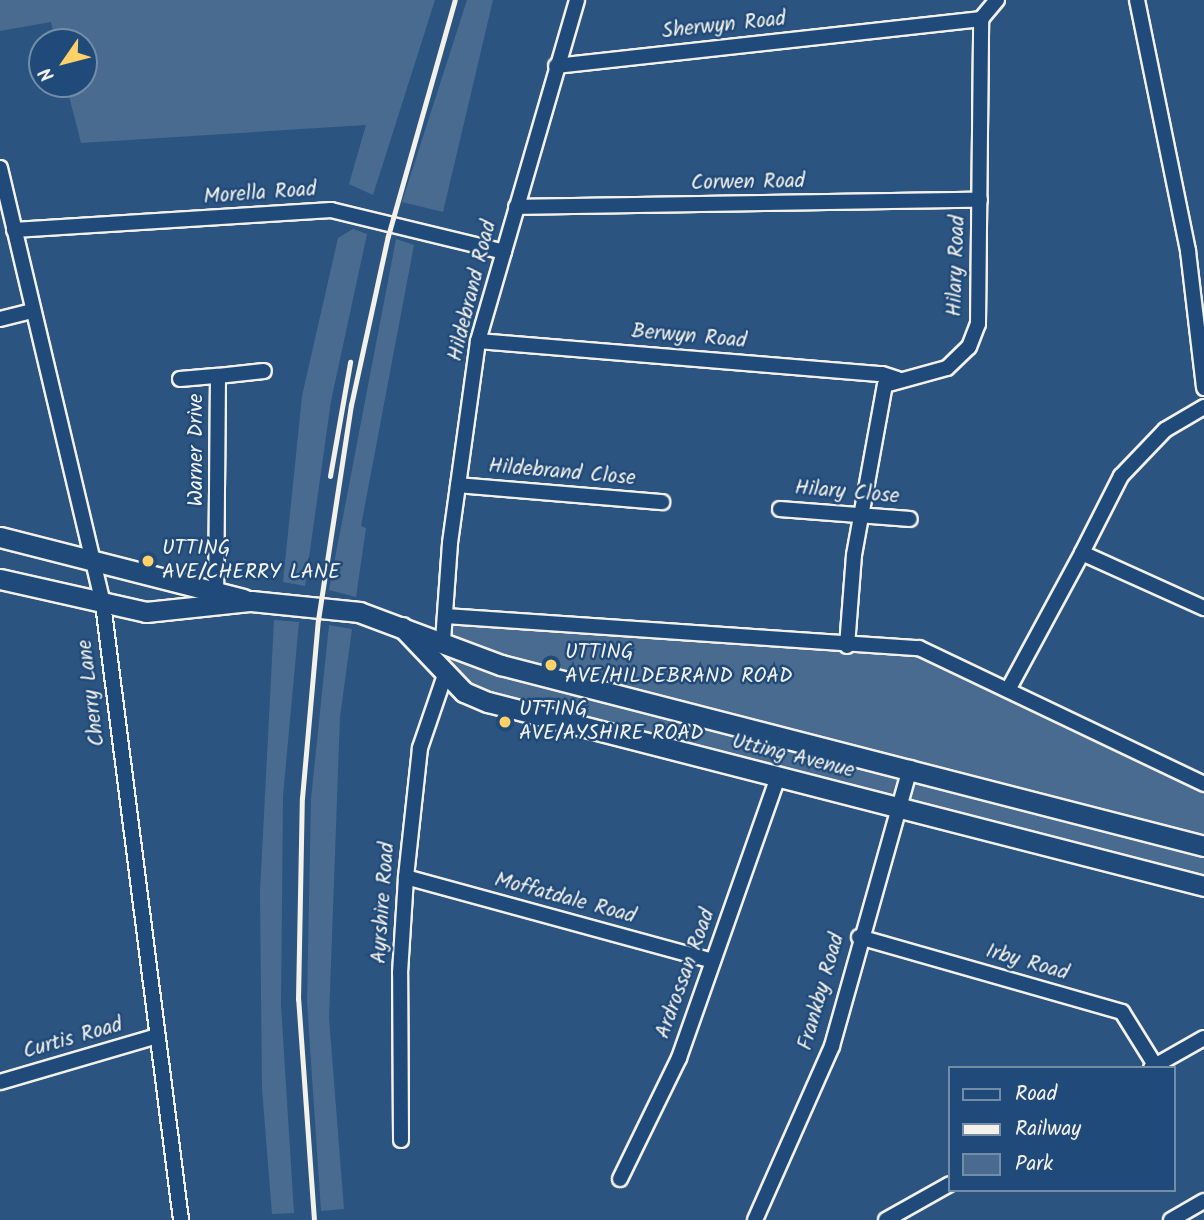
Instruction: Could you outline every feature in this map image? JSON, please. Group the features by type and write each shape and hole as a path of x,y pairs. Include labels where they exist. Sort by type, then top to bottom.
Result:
{"street":[{"name":"Hildebrand Road","path":"443,640 458,485 478,341 577,0"},
{"path":"981,19 997,0"},
{"path":"1137,0 1188,251 1204,388"},
{"name":"Sherwyn Road","path":"556,66 981,19"},
{"name":"Hilary Road","path":"897,379 947,369 969,347 978,324 981,19"},
{"name":"Cherry Lane","path":"0,168 88,557 103,604 181,1220"},
{"name":"Corwen Road","path":"516,207 980,200"},
{"name":"Morella Road","path":"14,230 331,210 504,252"},
{"path":"0,318 33,311"},
{"name":"Berwyn Road","path":"478,341 882,373 897,379"},
{"path":"218,376 264,371"},
{"name":"Warner Drive","path":"180,379 218,376 217,597"},
{"path":"847,646 861,513 885,386 897,379"},
{"path":"1009,690 1121,476 1165,430 1204,407"},
{"name":"Hildebrand Close","path":"458,485 662,502"},
{"name":"Hilary Close","path":"780,509 861,513 910,519"},
{"name":"Utting Avenue","path":"0,537 88,557 217,597 359,612 443,640 501,665 910,768 1204,846"},
{"path":"1082,553 1204,608"},
{"name":"Utting Avenue","path":"0,579 146,612 217,597"},
{"path":"446,616 847,646 919,648 1204,784"},
{"name":"Utting Avenue","path":"399,624 464,692 488,702 1204,886"},
{"path":"432,659 443,640"},
{"name":"Ayrshire Road","path":"401,1140 400,973 406,877 420,748 445,675"},
{"name":"Frankby Road","path":"755,1220 832,1046 859,937 910,768"},
{"name":"Ardrossan Road","path":"620,1179 679,1058 778,777"},
{"name":"Moffatdale Road","path":"406,877 713,961"},
{"name":"Irby Road","path":"859,937 1122,1012 1153,1066"},
{"name":"Curtis Road","path":"0,1082 157,1036"},
{"path":"1153,1066 1204,1038"},
{"path":"886,1220 948,1185"},
{"path":"1171,1220 1204,1201"}],"green space":[{"path":"0,0 435,0 373,195 349,184 366,125 81,143 70,98 98,98 98,28 52,28 51,22 0,31"},
{"path":"467,0 493,0 443,212 402,202"},
{"path":"353,229 367,234 331,401 305,586 283,582 302,396 338,238"},
{"path":"396,239 414,245 361,526 366,528 356,597 329,590"},
{"path":"445,616 919,648 1204,784 1204,886 488,702 432,659"},
{"path":"274,620 299,622 283,796 281,1005 294,1213 272,1214 262,1089 260,892"},
{"path":"329,625 352,629 340,717 329,1018 344,1209 321,1211 307,1002 311,799"}],"railway":[{"path":"314,1220 298,999 302,798 318,620 351,405 388,236 455,0"},
{"path":"330,476 350,362"}],"place":[{"name":"UTTING AVE/CHERRY LANE","path":"148,561"},
{"name":"UTTING AVE/HILDEBRAND ROAD","path":"551,665"},
{"name":"UTTING AVE/AYSHIRE ROAD","path":"505,722"}]}
